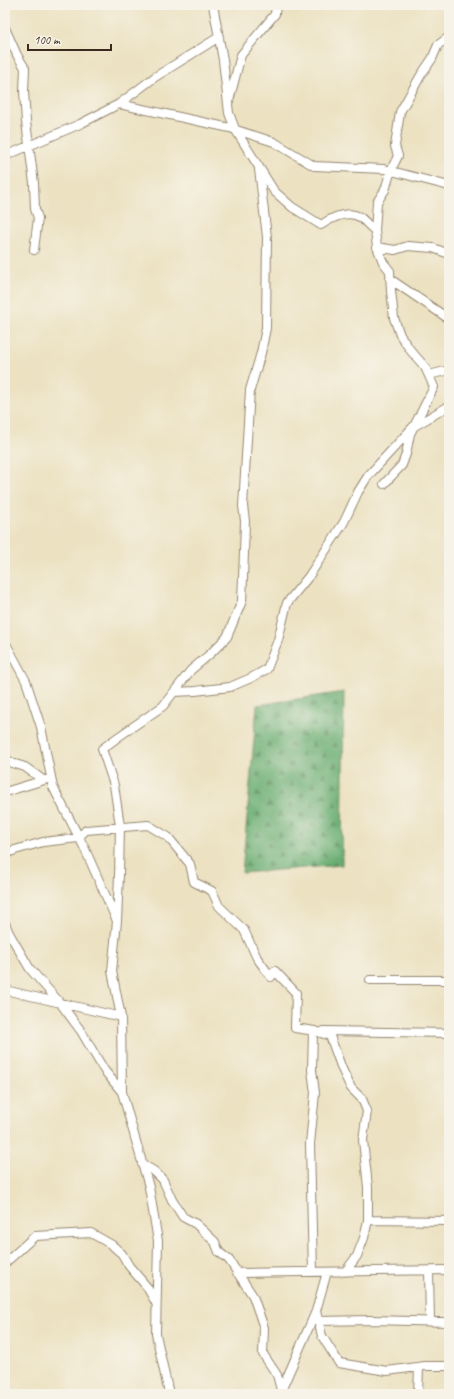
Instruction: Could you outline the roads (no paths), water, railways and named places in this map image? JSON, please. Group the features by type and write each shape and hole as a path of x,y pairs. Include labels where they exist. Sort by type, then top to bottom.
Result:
{"street":[{"path":"213,5 229,113 234,129 274,191 292,207 321,225 332,217 349,214 360,217 375,231"},
{"path":"228,105 241,55 276,9 284,5"},
{"path":"5,28 17,55 25,68 24,90 34,183 35,209 38,218 34,250"},
{"path":"384,484 402,465 410,434 434,387 425,367 400,335 394,318 390,270 383,262 377,247 375,231 377,202 385,190 391,170 398,156 395,146 400,112 438,45 449,37"},
{"path":"5,156 80,124 119,104 155,77 219,38"},
{"path":"119,104 234,129 274,142 314,166 391,170 449,186"},
{"path":"169,1394 156,1334 158,1241 149,1187 122,1092 121,1017 112,972 120,875 120,826 114,785 102,749 163,706 191,670 210,654 227,636 242,601 245,521 243,506 250,390 261,353 266,328 267,237 259,168"},
{"path":"377,247 395,250 408,246 434,248 449,254"},
{"path":"390,279 448,318"},
{"path":"429,375 449,370"},
{"path":"174,692 195,692 230,687 251,678 267,668 278,640 287,603 309,576 344,522 358,492 368,476 413,427 449,406"},
{"path":"5,642 26,681 41,727 53,787 117,920"},
{"path":"5,758 12,763 25,767 43,780"},
{"path":"5,792 51,778"},
{"path":"5,854 43,842 78,838 86,830 120,826 148,825 168,837 190,864 194,882 212,891 219,906 244,930 257,958 271,977 275,972 296,993 295,1028 330,1036 342,1069 351,1088 362,1099 367,1111 363,1140 368,1187 368,1220 364,1238 356,1256 345,1272"},
{"path":"5,923 30,969 61,1004 81,1031 104,1070 122,1092"},
{"path":"370,980 449,980"},
{"path":"5,990 121,1017"},
{"path":"291,1032 449,1033"},
{"path":"313,1272 310,1144 315,1093 312,1070 314,1032"},
{"path":"142,1164 154,1170 163,1180 172,1200 183,1217 196,1224 215,1242 219,1252 229,1260 254,1296 264,1328 263,1354 277,1375 280,1392"},
{"path":"368,1220 449,1221"},
{"path":"5,1263 36,1236 91,1233 112,1245 122,1254 129,1266 147,1287 157,1303"},
{"path":"237,1273 449,1270"},
{"path":"429,1271 430,1321"},
{"path":"280,1392 316,1311 327,1272"},
{"path":"316,1311 322,1336 339,1363 387,1372 419,1367 449,1366"},
{"path":"318,1321 372,1320 449,1322"},
{"path":"418,1394 419,1367"}]}
